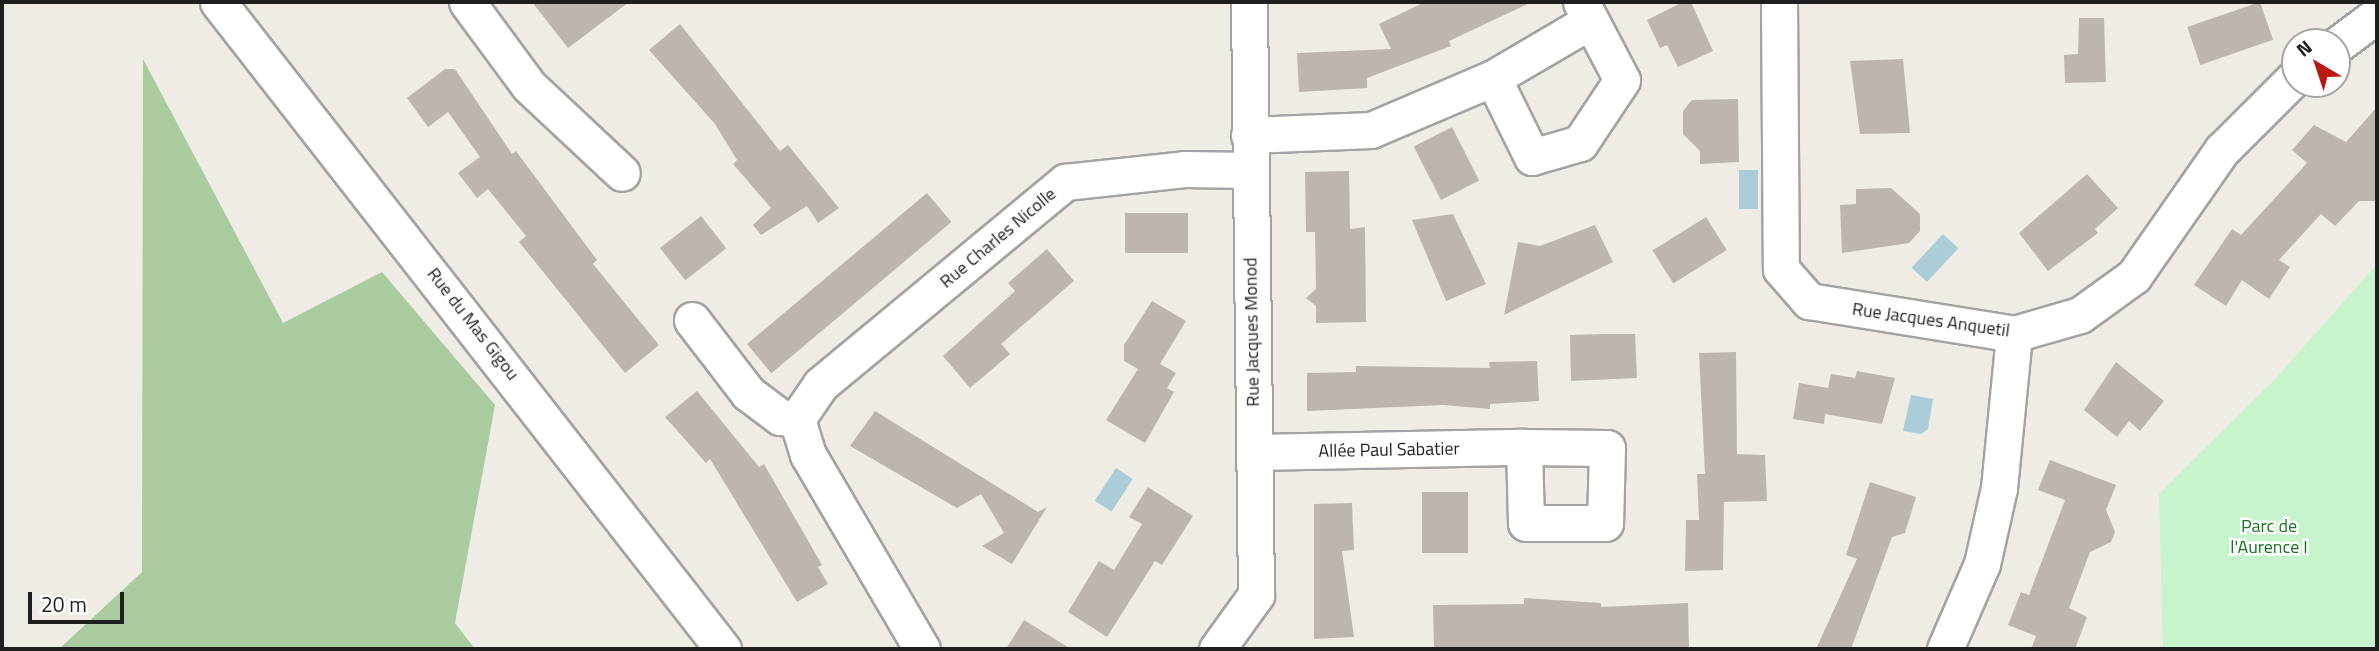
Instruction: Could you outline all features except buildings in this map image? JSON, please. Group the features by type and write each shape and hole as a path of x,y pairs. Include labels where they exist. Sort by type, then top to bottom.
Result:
{"street":[{"name":"Rue du Mas Gigou","path":"218,2 723,649"},
{"path":"467,2 530,86 622,173"},
{"name":"Rue Jacques Monod","path":"1217,649 1256,595 1249,2"},
{"name":"Rue Jacques Anquetil","path":"1779,2 1781,270 1809,302 2014,334 2080,315 2134,276 2222,150 2281,91"},
{"path":"1249,135 1371,130 1493,78 1586,11 1622,80 1580,143 1532,157 1493,78"},
{"path":"2351,34 2377,15"},
{"name":"Rue Charles Nicolle","path":"797,419 821,384 1065,182 1184,169 1249,170"},
{"path":"692,320 748,393 780,417 797,419 808,455 922,649"},
{"path":"1945,649 1982,564 1999,488 2014,334"},
{"name":"Allée Paul Sabatier","path":"1255,452 1524,447"}],"green space":[{"path":"143,59 283,323 382,272 495,405 455,623 475,649 59,649 142,572"},
{"name":"Parc de l'Aurence I","path":"2377,264 2377,649 2163,649 2159,494 2276,378"}],"water":[{"path":"1739,170 1758,170 1758,209 1739,209"},
{"path":"1943,234 1958,248 1927,282 1912,268"},
{"path":"1911,395 1933,399 1928,429 1921,434 1903,431"},
{"path":"1116,468 1133,479 1112,512 1095,501"}]}
